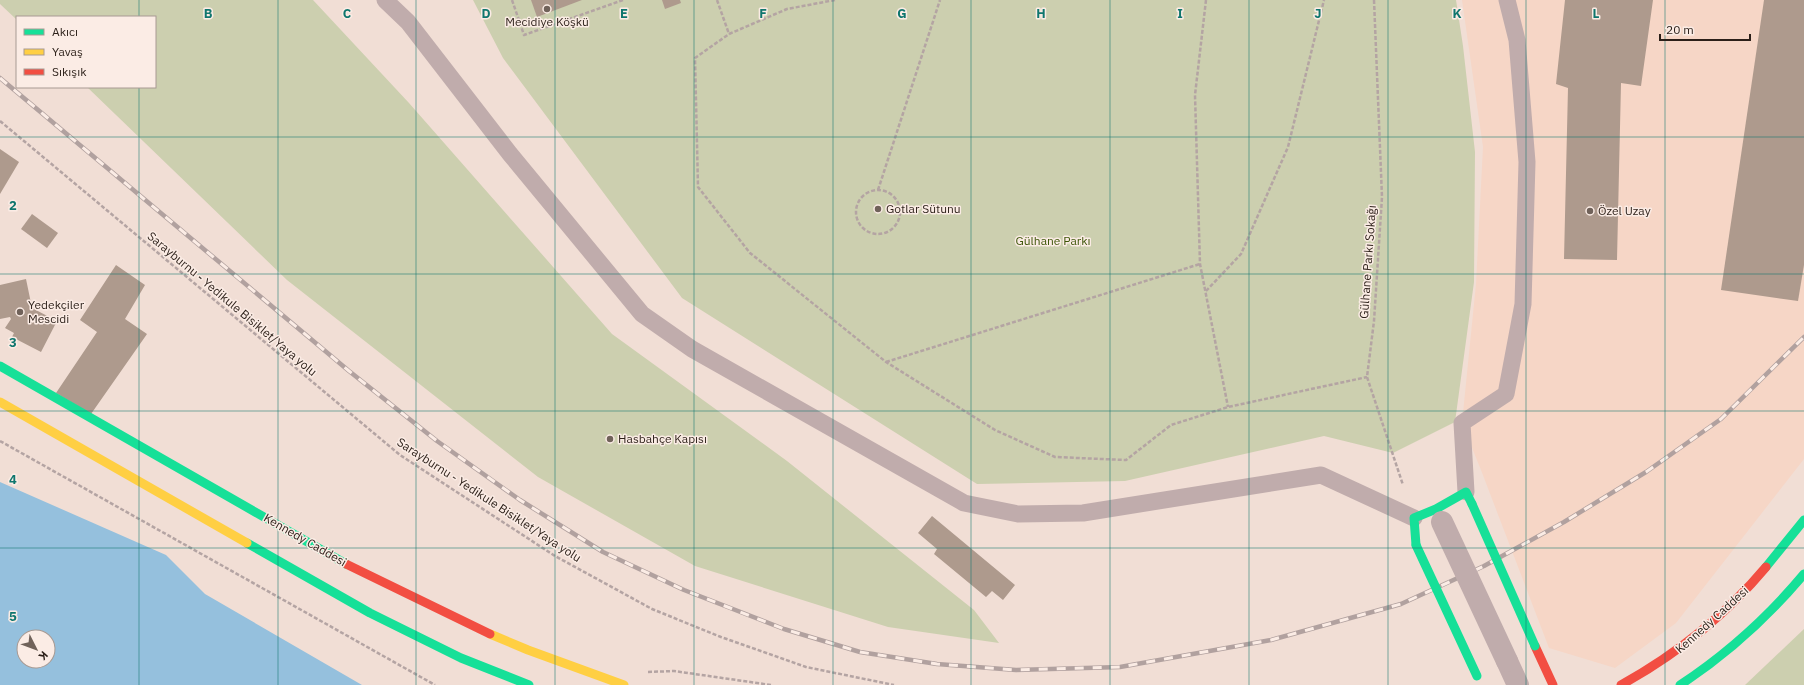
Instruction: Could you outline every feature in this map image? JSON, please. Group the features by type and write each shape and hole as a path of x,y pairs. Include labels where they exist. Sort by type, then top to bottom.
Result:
{"main road":[{"name":"Kennedy Caddesi","path":"0,366 354,568 487,633 528,650 624,685"},
{"path":"0,402 370,613 461,658 529,685"},
{"path":"1482,685 1416,545 1414,518 1439,516 1469,498 1553,685"},
{"name":"Kennedy Caddesi","path":"1621,685 1675,654 1708,627 1737,600 1796,536 1804,520"},
{"path":"1680,685 1729,649 1762,620 1804,574"}],"street":[{"path":"1439,516 1518,685"}],"lane":[{"path":"385,0 408,22 510,154 642,314 692,349 964,503 1018,514 1084,513 1321,475 1414,518"},
{"path":"1469,498 1462,423 1506,394 1524,304 1527,162 1517,40 1507,0"}],"path":[{"path":"512,0 524,35 622,0"},
{"path":"717,0 729,34"},
{"path":"835,0 787,9 729,34 695,58 698,187 750,253 886,362 995,430 1055,457 1126,460 1172,425 1228,407 1367,377"},
{"path":"878,190 940,0"},
{"path":"1206,0 1195,95 1200,264 1228,407"},
{"path":"1206,291 1241,254 1288,146 1324,0"},
{"name":"Gülhane Parkı Sokağı","path":"1374,0 1382,197 1374,321 1367,377 1414,518"},
{"name":"Sarayburnu - Yedikule Bisiklet/Yaya yolu","path":"0,122 400,455 555,556 652,609 721,637 806,667 894,685"},
{"path":"878,190 892,195 897,201 899,215 892,228 886,232 878,234 865,230 857,219 856,212 860,199 871,191 878,190"},
{"path":"886,362 1200,264"},
{"path":"0,441 435,685"},
{"path":"644,672 674,671 771,685"}],"shaded area":[{"path":"1462,0 1804,0 1804,459 1676,623 1615,668 1549,648 1462,423 1476,284 1483,147"}],"green space":[{"path":"0,0 313,0 409,103 612,334 787,461 974,610 999,643 888,627 695,566 538,477 287,280 88,88 156,88 156,16 16,16 16,19 0,4"},
{"name":"Gülhane Parkı","path":"473,0 1456,0 1463,46 1475,152 1474,282 1455,422 1393,453 1324,436 1125,481 977,484 682,298 503,58"},
{"path":"1804,629 1804,685 1745,685"}],"water":[{"path":"0,482 166,555 205,594 362,685 0,685"}],"building":[{"name":"Mecidiye Köşkü","path":"531,0 582,0 537,17"},
{"path":"662,0 680,0 681,3 665,9"},
{"path":"1565,0 1653,0 1641,86 1621,83 1617,260 1564,259 1568,88 1556,84"},
{"path":"1764,0 1804,0 1804,265 1798,301 1721,290"},
{"path":"0,149 19,162 0,194"},
{"path":"32,214 58,233 47,248 21,229"},
{"path":"116,265 145,285 125,319 147,334 91,414 56,393 97,332 80,320"},
{"name":"Yedekçiler Mescidi","path":"26,279 32,308 57,321 41,352 12,337 14,333 5,328 11,319 10,317 0,319 0,285"},
{"path":"932,516 1015,585 1003,600 992,591 986,597 934,554 937,549 918,533"}],"railway":[{"path":"0,78 349,371 437,441 520,500 603,552 684,590 784,629 860,652 937,664 1016,670 1120,667 1271,640 1401,604 1484,566 1564,522 1646,472 1721,419 1804,337"}],"traffic: fast":[{"path":"0,366 346,564"},
{"path":"1416,545 1414,518 1436,509 1466,492 1472,504"},
{"path":"1472,504 1535,646"},
{"path":"1766,567 1804,520"},
{"path":"247,543 370,613 461,658 529,685"},
{"path":"1416,545 1477,676"},
{"path":"1680,685 1714,661 1746,634 1776,605 1804,574"}],"traffic: slow":[{"path":"0,402 247,543"},
{"path":"490,634 528,650 624,685"}],"traffic: jam":[{"path":"346,564 490,634"},
{"path":"1621,685 1662,660 1699,633 1734,602 1766,567"},
{"path":"1535,646 1553,685"}],"place":[{"name":"Mecidiye Köşkü","path":"547,9"},
{"name":"Gotlar Sütunu","path":"878,209"},
{"name":"Özel Uzay","path":"1590,211"},
{"name":"Yedekçiler Mescidi","path":"20,312"},
{"name":"Hasbahçe Kapısı","path":"610,439"}]}
